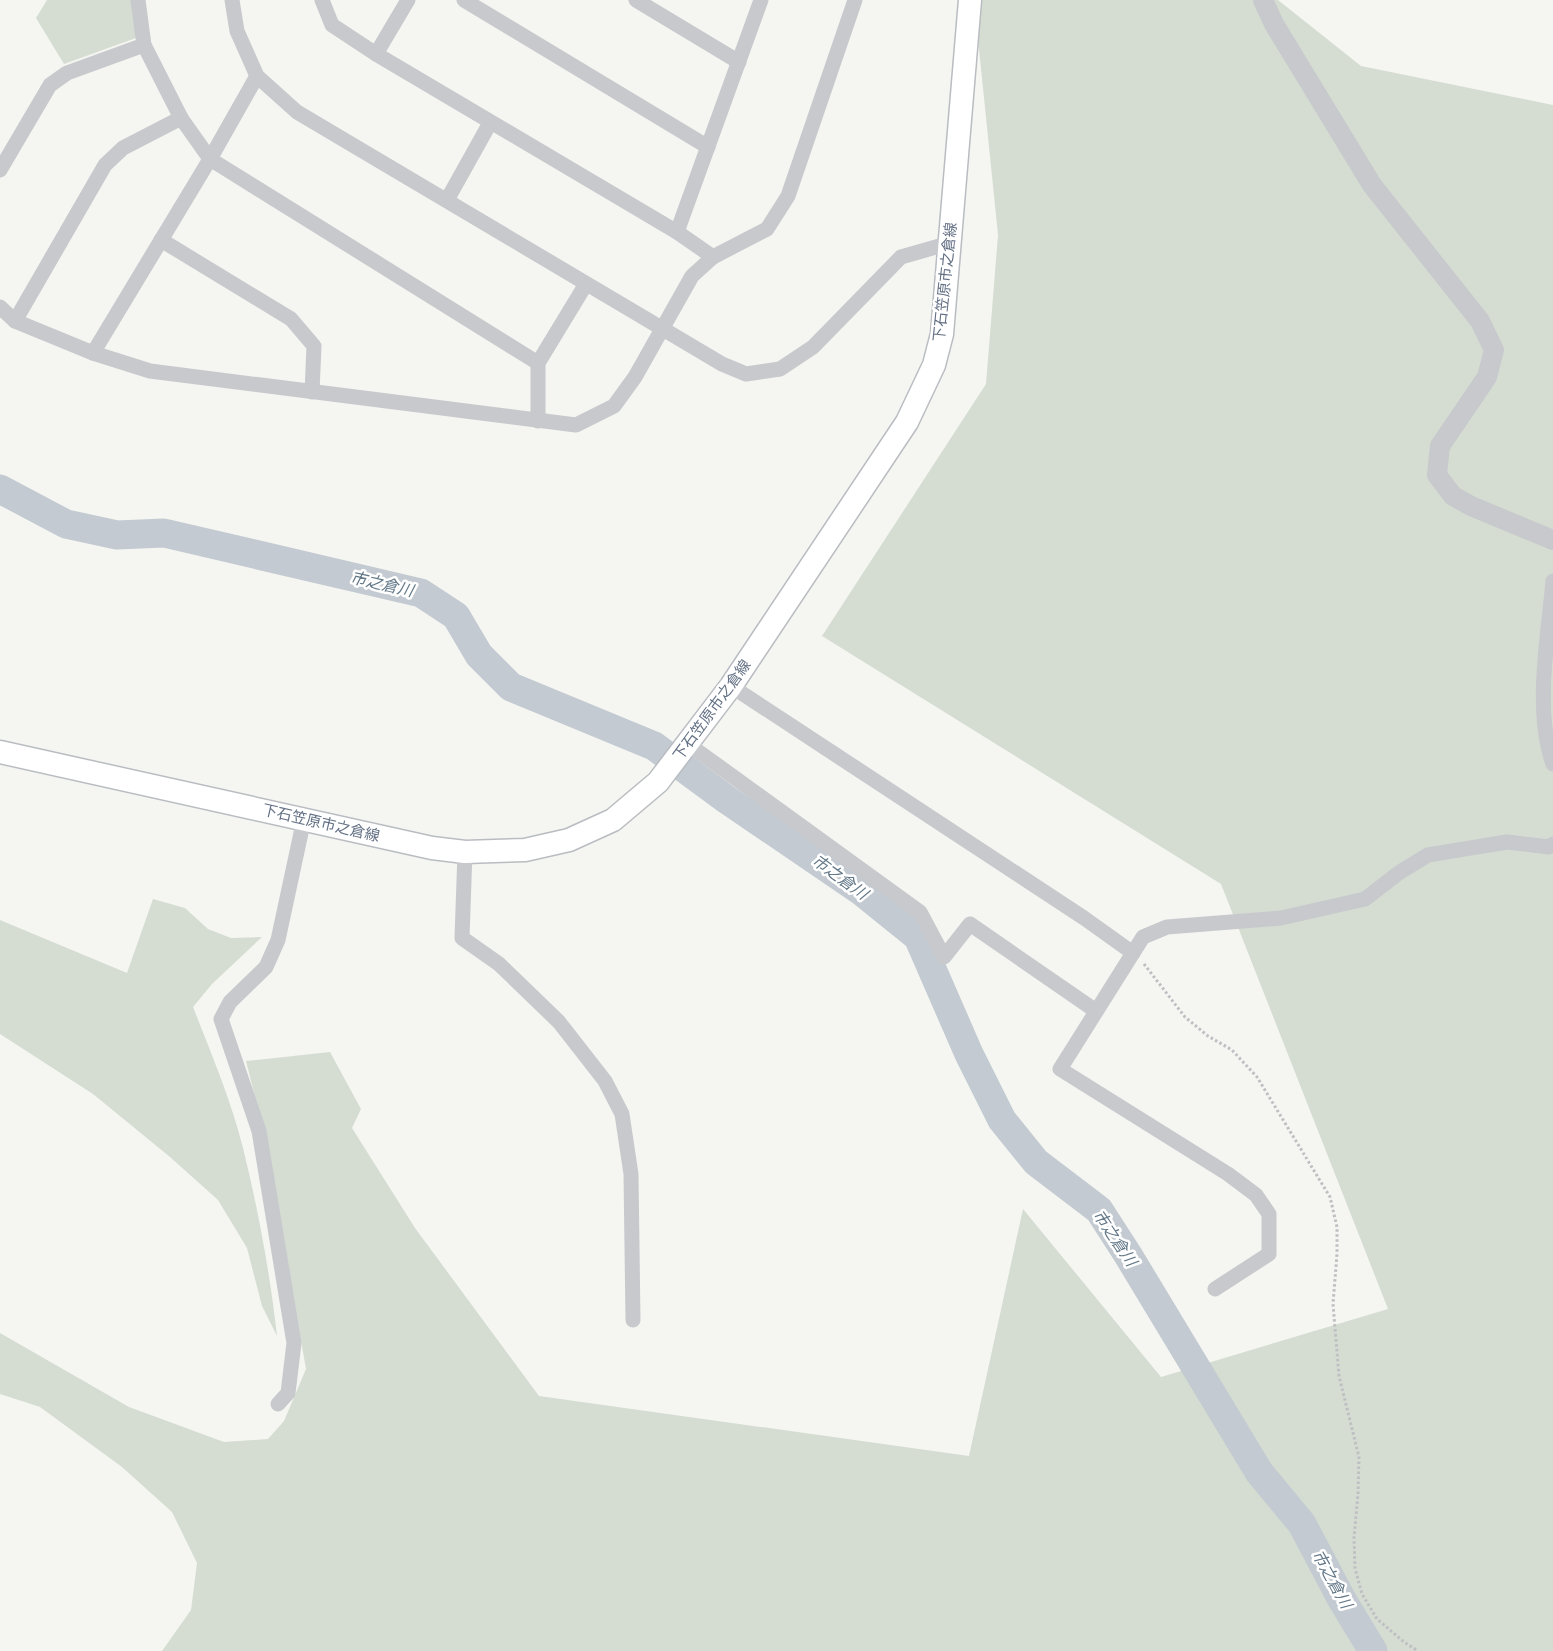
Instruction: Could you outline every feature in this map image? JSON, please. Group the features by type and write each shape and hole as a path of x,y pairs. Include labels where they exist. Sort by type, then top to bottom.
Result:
{"main road":[{"name":"下石笠原市之倉線","path":"0,752 432,848 465,852 525,850 569,840 613,820 658,782 731,686 908,422 934,364 942,334 970,0"}],"street":[{"path":"138,0 144,44 181,118 210,159 538,364"},
{"path":"232,0 237,31 257,76 297,112 722,364 746,374 780,369 814,348 901,257 950,243"},
{"path":"322,0 332,25 376,54 677,232 713,257"},
{"path":"376,54 408,0"},
{"path":"464,0 708,147"},
{"path":"636,0 739,62"},
{"path":"677,232 761,0"},
{"path":"0,307 15,320 93,353 150,371 576,425 614,406 635,377 692,276 713,257 767,228 788,196 855,0"},
{"path":"1263,0 1274,24 1372,185 1480,320 1494,350 1487,378 1440,446 1437,475 1453,496 1471,506 1553,540"},
{"path":"0,170 50,85 67,74 144,44"},
{"path":"93,353 210,159 257,76"},
{"path":"15,320 105,165 123,148 181,118"},
{"path":"447,200 490,123"},
{"path":"161,240 291,319 314,346 312,392"},
{"path":"538,421 538,364 586,284"},
{"path":"1553,581 1543,701 1550,755 1553,764"},
{"path":"731,686 1133,952"},
{"path":"688,744 920,912 944,957 970,924 1096,1011"},
{"path":"278,1404 288,1394 294,1343 260,1131 221,1019 230,1002 266,967 278,940 304,819"},
{"path":"1215,1290 1269,1254 1269,1214 1256,1195 1228,1174 1060,1069 1143,937 1167,927 1281,918 1365,899 1400,872 1428,855 1507,842 1549,847 1553,844"},
{"path":"465,852 462,938 498,964 559,1022 605,1081 622,1114 631,1174 633,1320"}],"path":[{"path":"1133,952 1185,1017 1208,1036 1232,1050 1257,1077 1330,1197 1337,1227 1333,1304 1339,1376 1358,1457 1358,1494 1354,1538 1355,1568 1362,1594 1377,1619 1404,1642 1418,1651"}],"shaded area":[{"path":"47,0 133,0 136,38 64,64 36,18"},
{"path":"974,0 1278,0 1361,66 1553,105 1553,1651 162,1651 191,1610 197,1563 172,1512 122,1467 40,1407 0,1394 0,1333 129,1407 224,1442 268,1439 284,1421 306,1369 265,1137 246,1061 330,1052 361,1109 352,1128 415,1228 539,1396 969,1456 1023,1209 1161,1377 1388,1309 1221,884 822,636 986,384 998,235"},
{"path":"153,899 185,908 208,929 231,938 262,937 212,984 193,1007 227,1094 243,1148 263,1241 277,1336 262,1306 247,1248 218,1200 170,1157 93,1094 0,1034 0,920 127,973"}],"waterway":[{"name":"市之倉川","path":"0,489 66,524 117,535 164,533 421,593 456,616 479,655 511,687 654,746 726,799 861,891 918,937 969,1054 1002,1120 1036,1162 1099,1210 1259,1472 1302,1524 1341,1598 1373,1651"}]}
